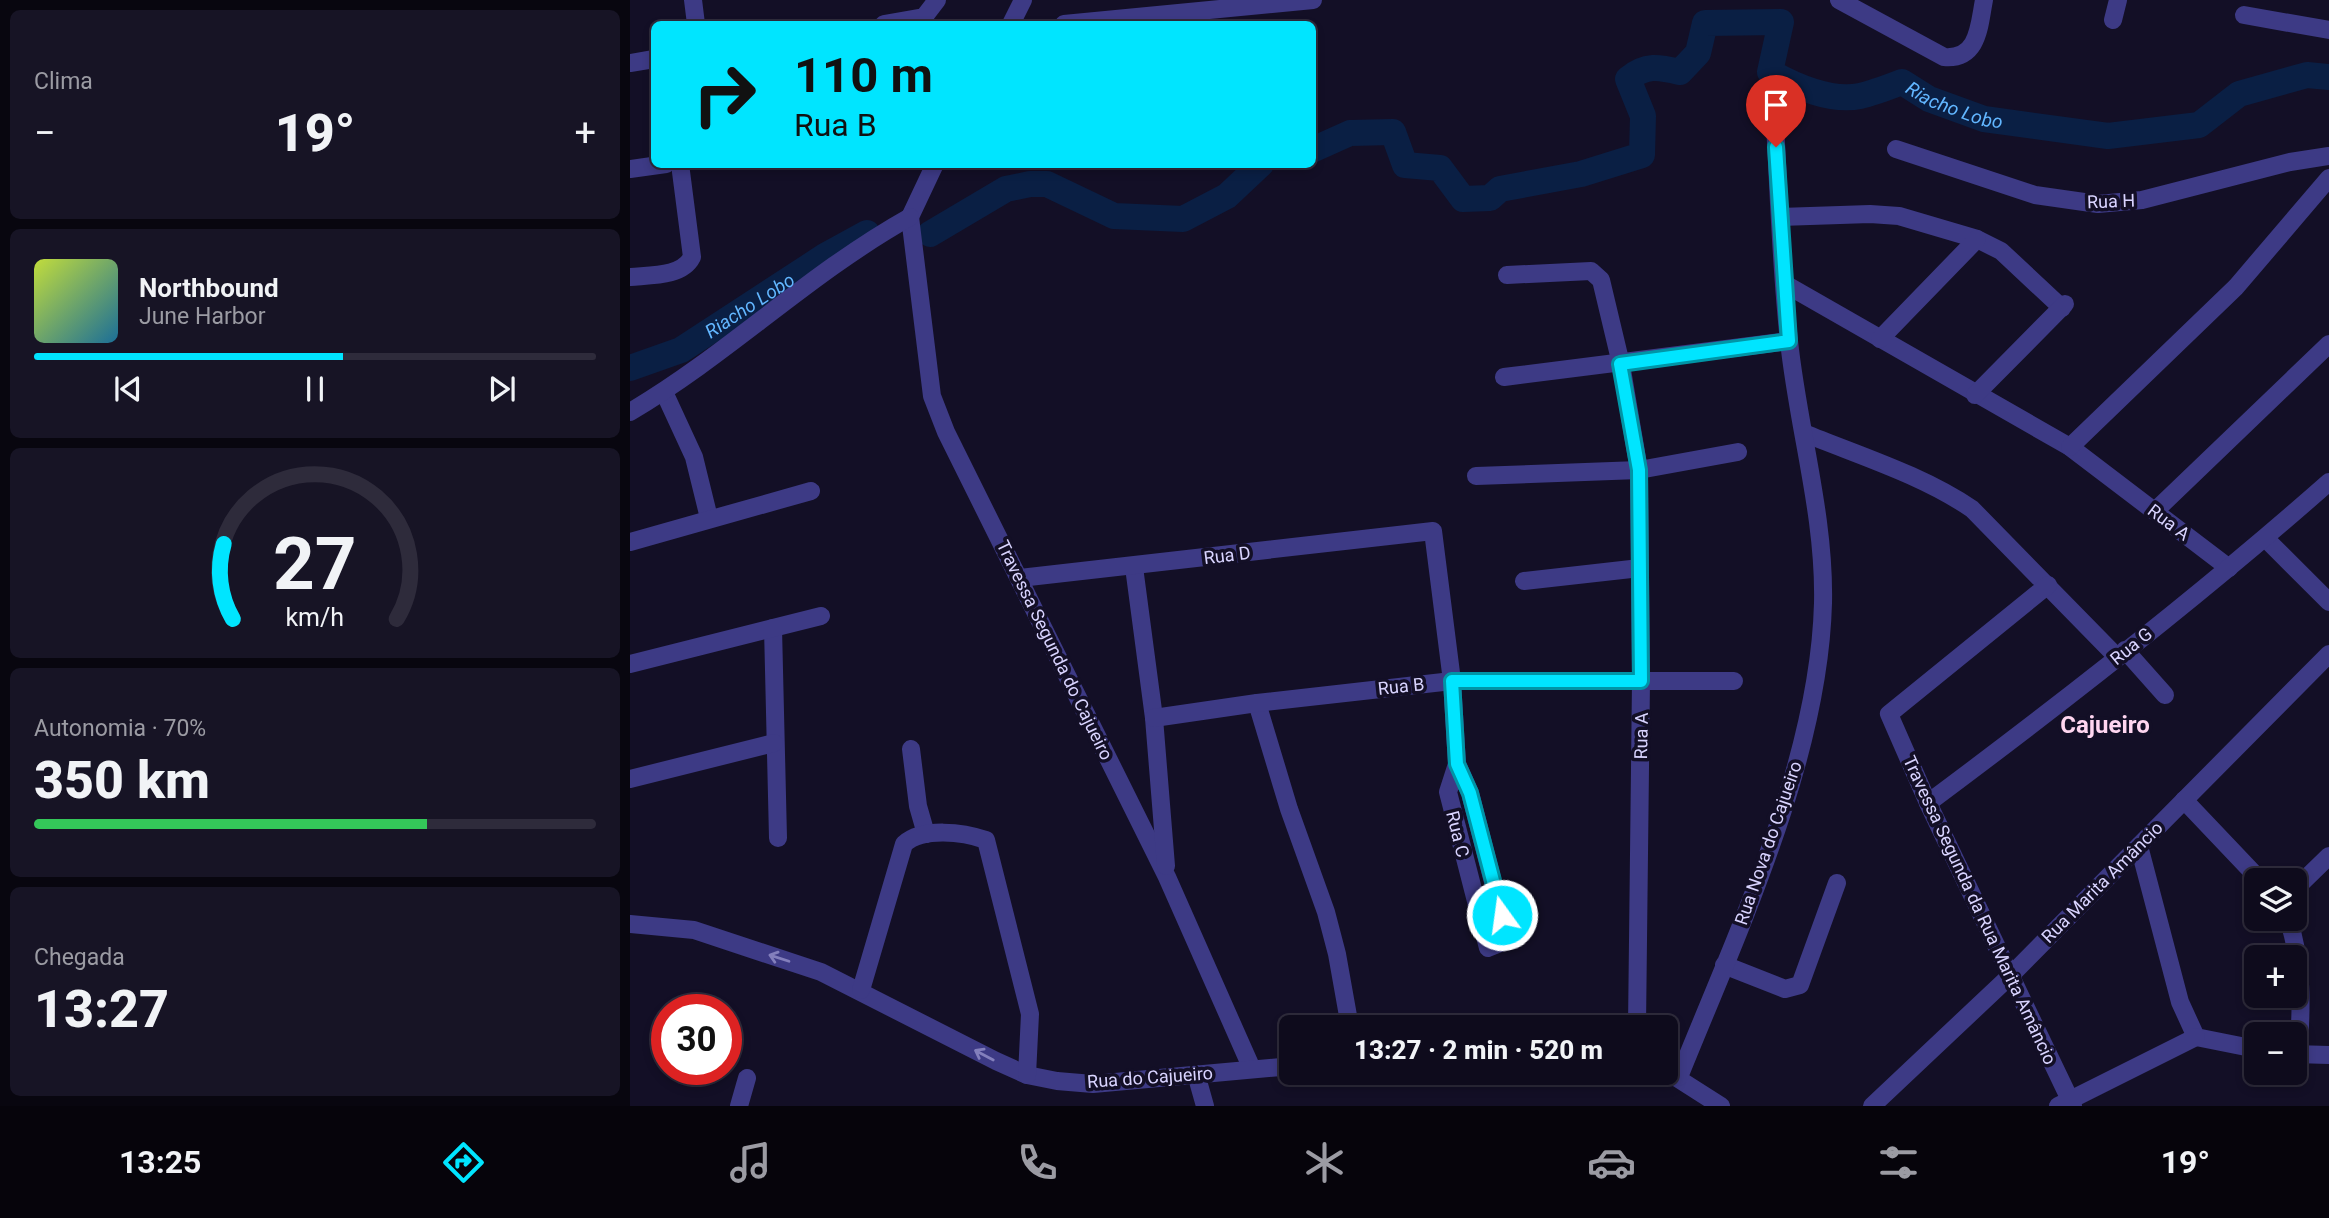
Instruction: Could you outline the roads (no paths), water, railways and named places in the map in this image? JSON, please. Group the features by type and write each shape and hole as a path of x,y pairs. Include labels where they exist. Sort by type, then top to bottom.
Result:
{"street":[{"path":"693,0 696,21"},
{"path":"901,21 924,17 937,0"},
{"path":"1012,21 1023,0"},
{"path":"1099,21 1241,9 1262,2 1313,0"},
{"path":"1846,2 1944,57 1964,54 1976,41 1984,0"},
{"path":"2113,20 2118,0"},
{"path":"1233,21 1241,9"},
{"path":"2244,15 2329,30"},
{"path":"630,62 651,59"},
{"name":"Rua Nova do Cajueiro","path":"1678,1061 1724,965 1793,779 1812,693 1823,603 1822,572 1804,433 1789,341 1775,124"},
{"name":"Rua H","path":"1896,149 2035,195 2119,204 2290,162 2329,156"},
{"path":"630,169 651,166"},
{"path":"630,277 678,271 688,265 692,257 681,168"},
{"path":"630,412 704,365 826,268 910,217 933,168"},
{"path":"2070,447 2236,287 2329,177"},
{"path":"1780,218 1886,215 1977,239 2001,251 2064,306 1976,395"},
{"name":"Travessa Segunda do Cajueiro","path":"910,217 932,396 946,432 1167,877 1252,1069"},
{"path":"1880,339 1977,239"},
{"name":"Rua A","path":"1507,275 1591,271 1601,280 1620,364 1639,470 1641,681 1637,1015"},
{"name":"Rua A","path":"1785,284 2070,447 2229,568"},
{"path":"1504,377 1789,341"},
{"path":"2155,511 2329,344"},
{"path":"664,392 694,457 709,518"},
{"path":"1804,433 1950,494 1972,509 2165,695"},
{"path":"1476,476 1639,470 1738,452"},
{"name":"Rua G","path":"1928,803 2229,568 2329,482"},
{"path":"630,542 811,491"},
{"name":"Rua D","path":"1020,578 1433,531"},
{"name":"Rua C","path":"1433,531 1452,681 1457,764 1468,788 1508,940 1488,948 1448,792 1457,764"},
{"path":"2265,538 2329,602"},
{"path":"1134,567 1154,718 1167,877"},
{"path":"1524,581 1640,568"},
{"name":"Travessa Segunda da Rua Marita Amâncio","path":"2048,585 1889,714 1928,803 2011,975 2067,1104"},
{"path":"630,664 821,616"},
{"path":"773,628 778,838"},
{"name":"Rua Marita Amâncio","path":"1872,1106 2011,975 2329,654"},
{"name":"Rua B","path":"1154,718 1257,702 1452,681 1734,681"},
{"path":"1257,702 1289,809 1326,912 1338,954 1348,1015"},
{"path":"630,779 774,743"},
{"path":"911,749 918,806 926,834"},
{"path":"2184,800 2249,868"},
{"path":"861,990 904,845 911,839 926,834 981,838 989,844 1030,1014 1027,1075"},
{"path":"1461,847 1483,843"},
{"path":"2139,846 2180,1002 2196,1037"},
{"path":"2307,877 2329,856"},
{"path":"1724,965 1785,989 1800,985 1837,883"},
{"name":"Rua do Cajueiro","path":"630,924 680,927 704,933 821,972 1027,1075 1093,1084 1279,1067"},
{"path":"2292,931 2296,942 2300,984 2298,1022"},
{"path":"2067,1104 2196,1037 2244,1047"},
{"path":"2307,1054 2329,1055"},
{"path":"1196,1074 1205,1106"},
{"path":"738,1106 747,1078"},
{"path":"1678,1078 1721,1106"}],"waterway":[{"name":"Riacho Lobo","path":"1316,148 1350,133 1393,132 1405,165 1440,168 1463,199 1490,198 1500,189 1581,174 1642,155 1643,116 1628,79 1653,68 1680,72 1698,53 1705,23 1781,22 1770,72 1813,92 1837,97 1860,96 1902,82 1929,99 1984,119 2108,136 2199,125 2239,94 2307,75 2329,77"},
{"name":"Riacho Lobo","path":"930,234 1006,189 1030,184 1047,184 1114,216 1183,219 1227,196 1257,168"},
{"name":"Riacho Lobo","path":"630,368 681,350 825,256 867,233"}],"district":[{"name":"Cajueiro","path":"2105,725"}]}
